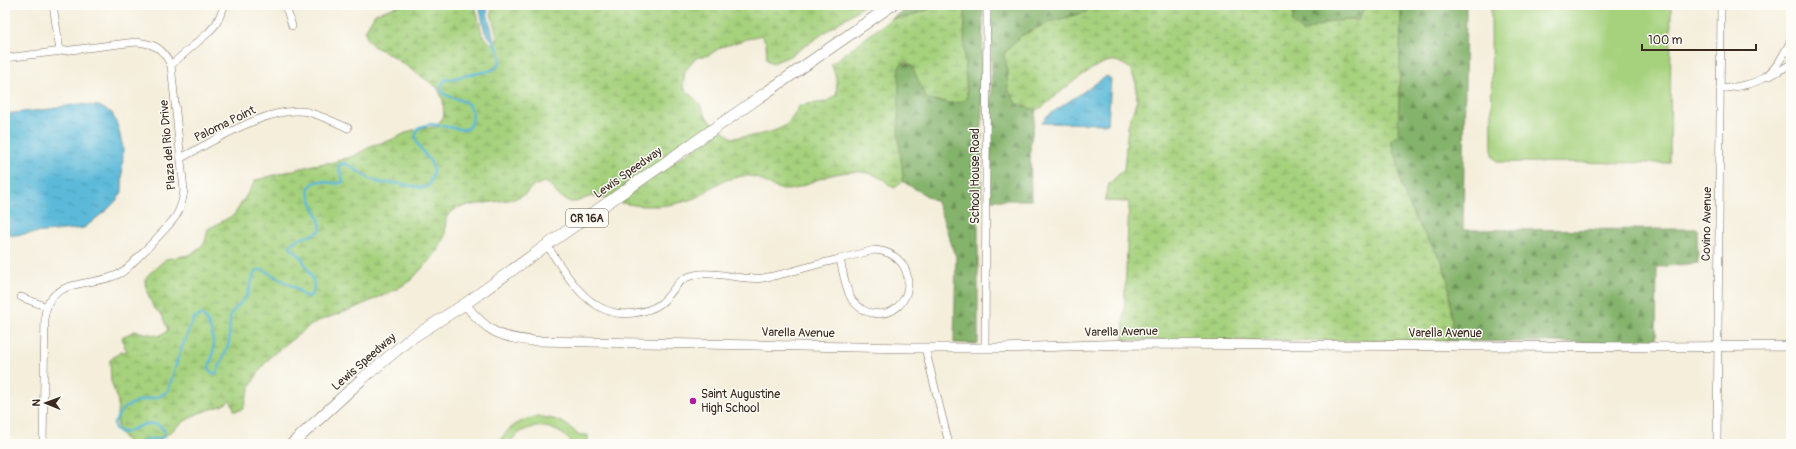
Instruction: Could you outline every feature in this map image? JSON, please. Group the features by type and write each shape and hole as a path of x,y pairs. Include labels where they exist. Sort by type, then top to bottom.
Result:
{"main road":[{"name":"Lewis Speedway","path":"292,444 386,358 410,339 465,304 546,245 892,5"}],"street":[{"path":"53,5 60,51"},
{"path":"171,65 208,33 216,24 225,5"},
{"path":"282,5 287,10 292,26"},
{"name":"School House Road","path":"985,348 987,5"},
{"name":"Covino Avenue","path":"1717,444 1721,5"},
{"path":"1764,79 1783,56 1791,40"},
{"name":"Plaza del Rio Drive","path":"5,58 136,42 152,44 165,53 171,65 184,190 182,204 175,217 122,273 105,281 78,284 61,291 50,300 47,307"},
{"path":"1720,88 1750,85 1791,64"},
{"name":"Paloma Point","path":"181,158 260,118 286,112 307,112 348,128"},
{"path":"546,245 565,273 587,298 606,311 627,314 643,312 660,304 685,277 700,274 742,279 763,278 874,250 882,250 896,257 906,269 909,285 900,305 887,313 878,314 864,310 853,300 849,293 840,259"},
{"path":"21,297 47,307 45,314 43,444"},
{"name":"Varella Avenue","path":"465,304 488,329 496,333 521,340 925,348 1131,344 1718,347 1791,346"},
{"path":"925,348 948,444"},
{"path":"5,442 10,444"}],"green space":[{"path":"401,5 475,5 482,34 491,44 497,41 492,19 492,5 865,5 792,55 773,63 767,60 766,42 761,35 721,47 709,55 696,58 685,71 683,87 699,103 707,118 714,124 607,199 592,196 576,202 570,202 560,197 549,184 544,182 533,186 525,194 514,199 458,207 446,218 445,235 438,251 411,280 397,289 350,310 318,321 308,327 272,355 261,368 250,387 243,409 235,411 230,400 224,405 199,413 183,422 155,444 129,444 118,431 118,402 111,381 110,360 121,352 128,351 125,348 122,337 135,331 159,336 168,330 162,315 153,307 145,283 147,276 166,259 189,255 198,250 205,242 208,229 234,215 256,180 354,156 373,145 389,141 410,131 420,128 436,127 444,116 443,100 437,87 389,54 373,46 367,38 365,31 375,14"},
{"path":"911,5 941,5 908,17 891,19"},
{"path":"941,5 965,5 964,48 967,95 965,100 949,103 926,98 912,66 908,63 902,63 899,67 898,136 903,176 902,180 896,187 892,187 881,178 864,172 846,172 821,178 790,190 779,189 752,176 745,176 722,182 700,196 687,201 657,206 617,202 721,129 732,138 751,136 777,130 788,123 800,105 826,102 837,94 836,77 831,64 891,19 908,17"},
{"path":"965,5 983,5 981,199 978,200 978,344 954,343 956,257 937,202 902,181 903,176 898,136 898,73 899,67 902,63 910,65 913,68 931,100 949,103 960,102 967,95 964,48"},
{"path":"992,5 1091,5 1086,12 1050,22 1021,36 1004,53 1007,69 1008,89 1016,103 1036,110 1030,146 1031,200 990,200"},
{"path":"1091,5 1295,5 1292,22 1302,32 1334,21 1359,20 1365,5 1401,5 1398,136 1390,141 1397,159 1401,185 1415,219 1442,262 1448,282 1452,323 1448,341 1123,340 1129,202 1106,201 1105,197 1109,184 1124,169 1128,126 1137,100 1136,83 1130,68 1116,61 1099,65 1078,78 1042,107 1036,110 1016,103 1008,89 1007,69 1004,54 1021,36 1050,22 1086,12"},
{"path":"1295,5 1365,5 1359,20 1334,21 1302,32 1292,22"},
{"path":"1401,5 1466,5 1463,230 1697,229 1698,263 1657,267 1656,343 1448,341 1452,323 1448,282 1442,262 1415,219 1401,185 1397,159 1390,141 1398,136"},
{"path":"1491,5 1671,5 1670,163 1498,162 1492,155"},
{"path":"534,417 559,421 574,430 578,435 588,435 588,444 572,444 558,431 540,427 523,431 515,436 509,444 498,444 513,426"}],"water":[{"path":"479,5 488,5 487,10 493,41 485,32"},
{"path":"1107,76 1111,79 1108,124 1041,123 1047,116"},
{"path":"78,104 99,106 112,113 118,127 123,148 122,192 108,209 84,228 5,236 5,114"}],"waterway":[{"path":"141,444 145,439 158,439 164,437 164,430 157,424 145,424 124,433 115,429 114,423 122,409 138,401 158,397 168,391 180,352 194,318 202,315 208,322 213,339 213,354 209,369 212,373 217,373 229,343 230,317 233,311 247,296 255,272 258,270 263,270 296,288 303,295 309,297 312,293 314,286 310,273 302,258 290,246 293,242 313,235 321,229 319,219 308,190 312,185 320,181 333,183 343,182 339,165 345,163 370,179 381,183 396,183 422,188 428,186 433,176 433,168 430,161 417,143 416,136 418,128 430,124 466,130 469,127 473,116 471,108 465,102 447,96 443,93 441,90 442,86 445,80 493,70 497,67 500,63 500,55 492,39"}],"place":[{"name":"Saint Augustine High School","path":"693,401"}]}
